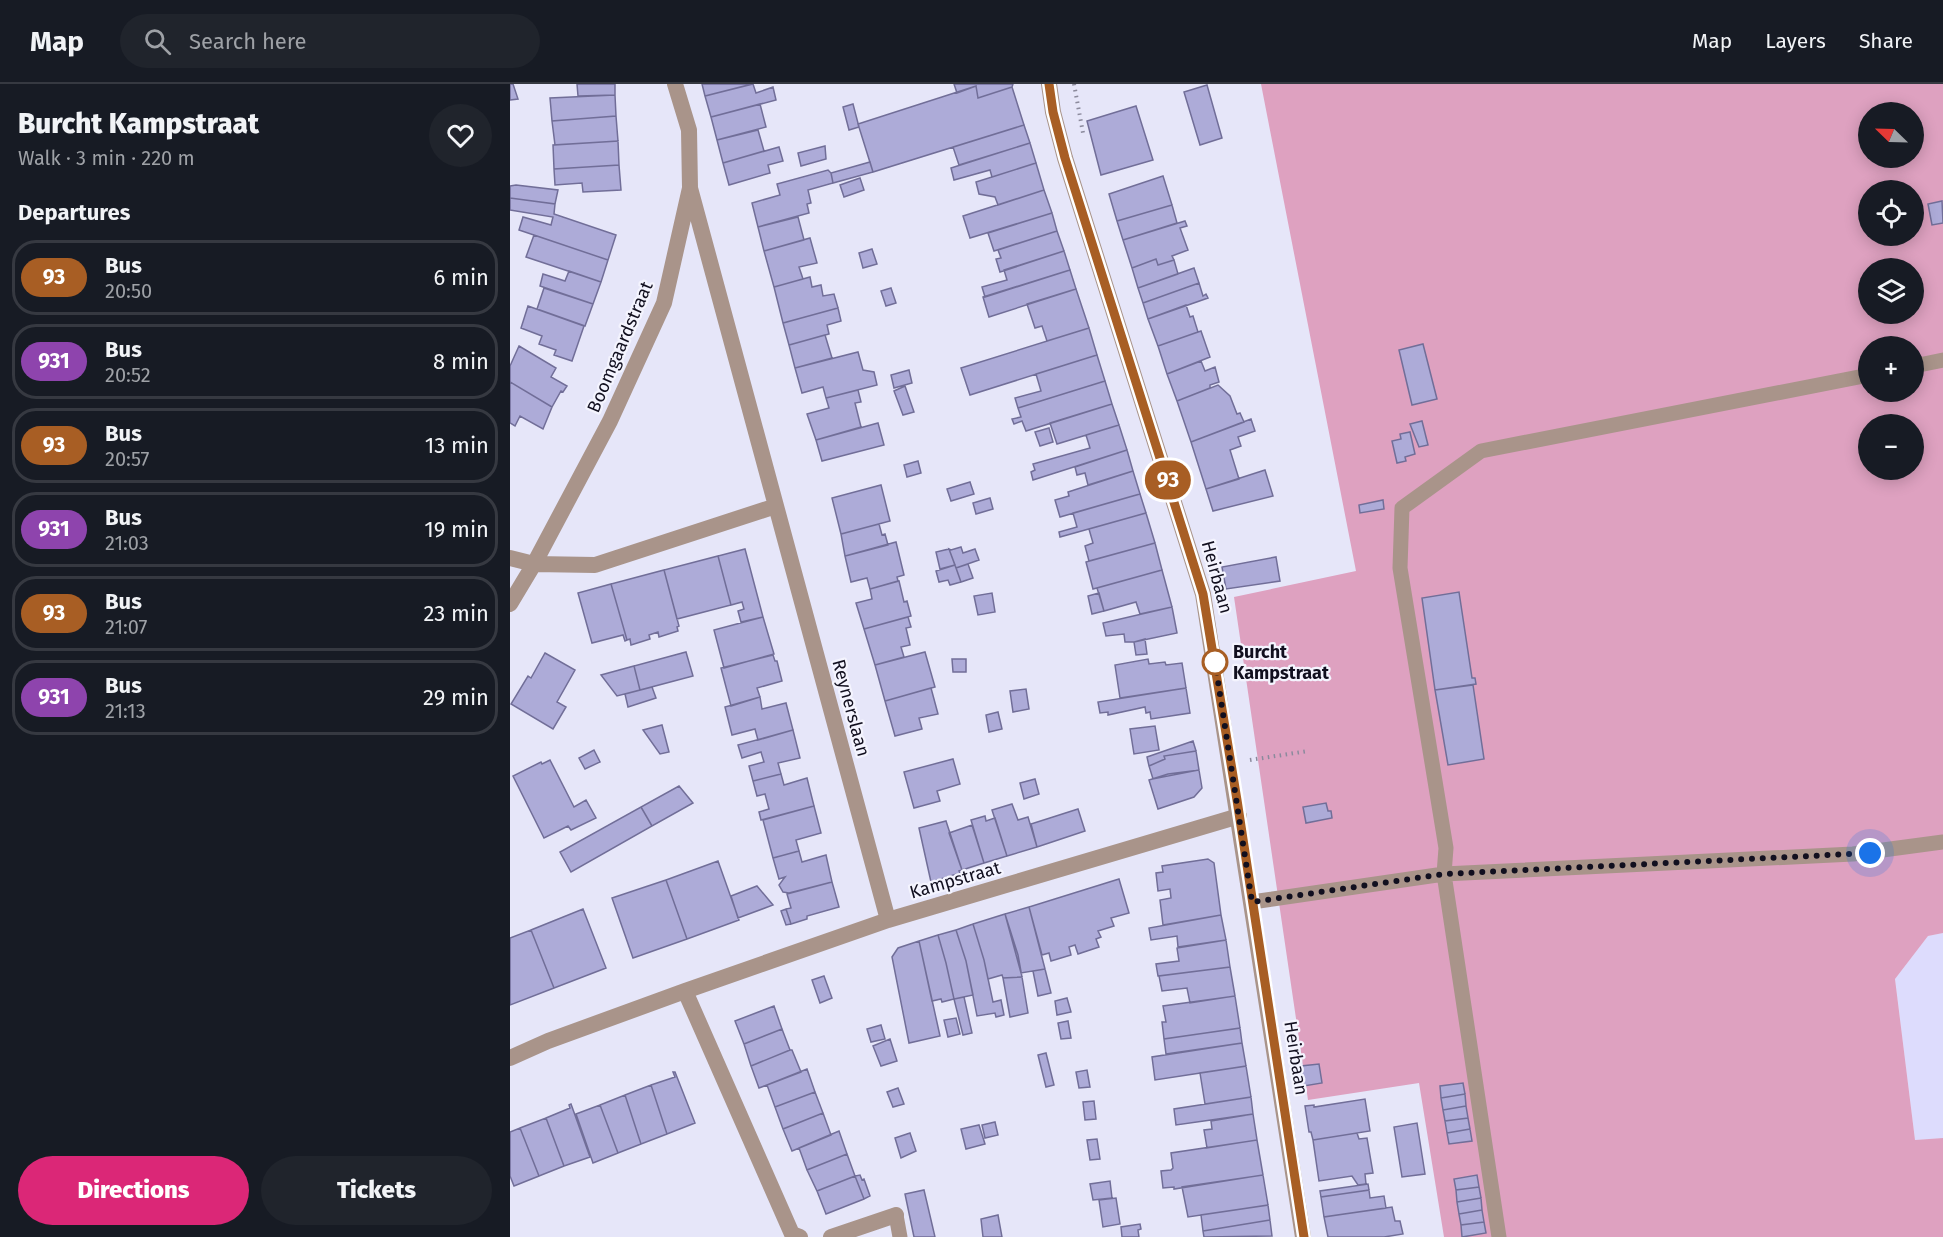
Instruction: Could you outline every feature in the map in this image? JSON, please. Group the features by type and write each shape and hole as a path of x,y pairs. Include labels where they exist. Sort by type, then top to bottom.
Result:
{"street":[{"name":"Boomgaardstraat","path":"510,604 534,564 610,421 664,303 690,188 689,130 675,84"},
{"name":"Heirbaan","path":"1049,84 1053,112 1065,158 1203,594 1304,1237"},
{"name":"Reynerslaan","path":"690,188 888,920"},
{"path":"510,558 534,564 595,564 776,506"},
{"name":"Kampstraat","path":"510,1058 548,1041 685,990 888,920 1239,816"},
{"path":"685,990 794,1236"},
{"path":"831,1237 896,1215"}],"lane":[{"path":"1924,364 1943,360"},
{"path":"1499,1237 1444,874 1446,848 1400,568 1402,508 1481,452 1858,377"},
{"path":"1252,902 1444,874 1853,854 1943,842"},
{"path":"896,1215 900,1237"}],"path":[{"path":"1247,760 1308,751"}],"shaded area":[{"path":"1261,84 1943,84 1943,933 1928,936 1895,979 1915,1140 1943,1138 1943,1237 1444,1237 1419,1083 1308,1100 1234,597 1356,571"},
{"path":"1943,933 1943,1138 1915,1140 1895,979 1928,936"}],"building":[{"path":"510,84 513,84 518,99 510,100"},
{"path":"577,84 615,84 615,95 578,96"},
{"path":"702,84 752,84 705,96"},
{"path":"753,84 756,93 773,87 776,100 711,117 705,96"},
{"path":"954,84 1013,84 1012,87 978,98 976,86 957,93"},
{"path":"1207,85 1222,138 1200,145 1184,92"},
{"path":"976,86 978,98 1012,87 1024,125 873,172 858,124"},
{"path":"615,95 616,116 552,121 550,98"},
{"path":"760,104 766,127 717,140 711,117"},
{"path":"853,104 859,127 849,130 843,107"},
{"path":"1136,106 1153,160 1101,175 1087,121"},
{"path":"616,116 618,141 555,145 552,121"},
{"path":"1024,125 1030,143 959,165 953,147"},
{"path":"758,130 764,151 723,163 717,140"},
{"path":"618,141 619,165 554,169 553,145"},
{"path":"1030,143 1036,163 992,177 990,170 954,180 951,168"},
{"path":"825,146 826,159 801,166 798,153"},
{"path":"779,147 783,161 768,165 770,173 729,185 723,163"},
{"path":"870,162 873,172 833,183 831,173"},
{"path":"1036,163 1044,190 998,205 995,197 979,194 976,182"},
{"path":"619,165 621,190 583,192 582,183 555,185 554,169"},
{"path":"828,170 833,183 808,190 811,203 807,204 809,213 758,227 752,203 780,195 777,184"},
{"path":"1163,176 1172,205 1117,221 1109,194"},
{"path":"860,178 864,190 844,197 840,185"},
{"path":"510,186 558,190 555,204 510,198"},
{"path":"1044,190 1052,213 970,238 963,216"},
{"path":"510,198 555,204 554,214 616,235 608,260 519,230 523,217 551,225 553,217 510,210"},
{"path":"1942,201 1943,223 1932,225 1928,204"},
{"path":"1172,205 1177,223 1123,240 1117,221"},
{"path":"1052,213 1057,231 994,251 988,233"},
{"path":"798,217 804,240 764,251 758,227"},
{"path":"1185,221 1187,226 1180,228 1188,250 1172,256 1174,260 1158,265 1156,259 1132,268 1123,240"},
{"path":"1057,231 1064,251 1000,272 996,259 1001,258 998,250"},
{"path":"534,235 608,260 601,282 526,257"},
{"path":"810,238 817,263 799,267 803,279 774,287 764,251"},
{"path":"872,249 877,264 863,268 859,253"},
{"path":"1064,251 1070,270 985,297 982,287 1007,280 1004,270"},
{"path":"1156,259 1158,265 1174,260 1178,274 1138,288 1132,268"},
{"path":"1194,268 1199,283 1143,303 1138,288"},
{"path":"1070,270 1076,289 989,317 983,297"},
{"path":"569,271 601,282 593,304 540,286 543,274 565,281"},
{"path":"810,277 812,287 821,285 823,296 834,294 838,308 783,323 774,287"},
{"path":"1199,283 1203,296 1206,294 1208,298 1148,319 1143,303"},
{"path":"544,288 593,304 585,326 537,309"},
{"path":"891,288 896,303 886,306 881,291"},
{"path":"1076,289 1089,328 1047,341 1042,326 1035,328 1027,304"},
{"path":"1186,305 1190,317 1193,316 1198,332 1158,346 1148,319"},
{"path":"528,306 584,326 572,361 554,355 556,350 539,344 542,336 521,328"},
{"path":"838,308 841,321 827,325 829,334 789,345 783,323"},
{"path":"1089,328 1097,355 970,395 961,368"},
{"path":"1201,331 1210,357 1167,374 1158,346"},
{"path":"825,335 832,358 795,368 789,345"},
{"path":"1423,344 1437,399 1412,405 1399,350"},
{"path":"519,346 556,368 551,377 567,386 563,392 561,391 552,407 510,382 510,366"},
{"path":"858,352 863,370 874,372 877,385 826,398 823,387 802,393 795,368"},
{"path":"1097,355 1105,381 1018,408 1015,398 1041,391 1036,374"},
{"path":"1201,361 1205,371 1215,367 1219,382 1177,401 1167,374"},
{"path":"909,370 912,383 894,388 891,375"},
{"path":"1105,381 1112,404 1026,431 1022,421 1014,424 1012,419 1021,417 1018,408"},
{"path":"510,382 552,407 543,429 520,416 515,426 510,423"},
{"path":"1218,385 1230,396 1237,414 1240,413 1244,422 1191,442 1177,401"},
{"path":"905,386 914,412 903,415 894,391"},
{"path":"858,390 861,402 855,403 861,427 816,440 807,414 829,408 826,398"},
{"path":"1112,404 1119,425 1057,444 1050,423"},
{"path":"1251,419 1255,431 1238,437 1241,446 1230,450 1239,479 1206,489 1191,442"},
{"path":"1422,421 1428,445 1419,447 1410,424"},
{"path":"878,423 884,445 822,461 816,440"},
{"path":"1119,425 1127,450 1033,480 1031,472 1035,470 1033,464 1090,448 1086,435"},
{"path":"1049,428 1053,442 1040,446 1035,432"},
{"path":"1410,432 1415,454 1405,457 1406,461 1397,463 1392,441 1401,439 1400,434"},
{"path":"1127,450 1133,471 1088,485 1085,473 1077,475 1075,467"},
{"path":"918,461 921,473 907,477 904,465"},
{"path":"1265,470 1273,496 1213,511 1206,489"},
{"path":"1133,471 1140,494 1060,517 1055,500 1069,496 1068,492"},
{"path":"970,482 974,494 951,501 947,489"},
{"path":"881,485 890,521 841,534 832,498"},
{"path":"1140,494 1146,513 1060,537 1059,532 1077,527 1073,513"},
{"path":"990,498 993,509 976,514 973,503"},
{"path":"1383,500 1384,509 1360,513 1359,505"},
{"path":"1146,513 1155,543 1089,561 1085,546 1093,543 1089,529"},
{"path":"879,524 888,545 845,556 841,534"},
{"path":"896,542 904,575 897,577 898,581 870,589 867,578 851,582 845,556"},
{"path":"1155,543 1162,570 1093,589 1086,562"},
{"path":"961,547 963,553 975,549 979,560 956,568 949,549"},
{"path":"745,549 763,617 741,622 738,611 744,609 742,602 731,605 718,556"},
{"path":"949,549 955,565 940,569 936,552"},
{"path":"718,556 731,605 677,619 664,570"},
{"path":"1276,557 1280,581 1226,589 1222,567"},
{"path":"968,564 973,578 961,582 956,568"},
{"path":"955,565 961,582 950,585 948,580 939,582 936,571"},
{"path":"664,570 679,626 678,631 659,637 658,632 649,635 650,639 631,645 630,639 627,640 611,584"},
{"path":"1162,570 1172,607 1140,614 1136,602 1104,611 1097,588"},
{"path":"899,581 904,602 907,601 911,616 864,629 856,603 872,599 870,589"},
{"path":"611,584 627,640 625,641 623,635 592,643 578,593"},
{"path":"1459,592 1472,678 1475,678 1476,684 1435,690 1422,598"},
{"path":"992,593 995,612 978,615 974,596"},
{"path":"1099,593 1104,611 1092,614 1088,596"},
{"path":"1172,607 1177,633 1134,642 1125,642 1124,634 1106,636 1103,623"},
{"path":"763,617 774,654 724,668 714,630"},
{"path":"908,617 911,627 906,628 910,645 901,647 904,657 875,665 864,629"},
{"path":"1145,639 1147,654 1136,655 1134,642"},
{"path":"686,652 693,676 640,690 634,666"},
{"path":"925,652 935,687 885,701 875,665"},
{"path":"545,653 575,670 557,702 566,707 553,729 511,704 528,676 531,678"},
{"path":"773,655 777,661 782,681 757,688 760,697 731,706 721,668"},
{"path":"952,659 966,659 966,672 953,672"},
{"path":"1148,659 1149,664 1182,663 1186,688 1120,698 1115,665"},
{"path":"634,666 640,690 617,696 601,675"},
{"path":"1473,685 1484,759 1448,765 1435,690"},
{"path":"652,687 656,698 628,707 625,694"},
{"path":"931,688 938,714 919,718 922,729 895,736 885,701"},
{"path":"1186,688 1190,713 1151,719 1150,712 1146,713 1145,707 1108,715 1108,712 1100,713 1098,702"},
{"path":"1026,689 1029,709 1013,712 1010,691"},
{"path":"760,697 762,709 786,703 793,730 758,740 755,729 732,735 725,707"},
{"path":"998,712 1002,729 989,732 986,715"},
{"path":"662,725 669,752 660,754 643,730"},
{"path":"1155,726 1159,750 1134,754 1130,729"},
{"path":"793,730 800,758 778,763 781,774 753,781 749,766 764,762 761,752 742,758 738,745"},
{"path":"1193,741 1196,751 1164,756 1165,759 1149,766 1147,757"},
{"path":"594,750 600,762 585,769 579,758"},
{"path":"1196,751 1199,770 1153,779 1149,766 1165,759 1164,756"},
{"path":"953,759 960,784 937,791 940,801 914,808 904,772"},
{"path":"550,760 574,807 586,800 596,818 571,830 568,826 544,838 513,776"},
{"path":"1199,770 1202,788 1194,797 1158,809 1149,780 1168,774"},
{"path":"781,774 784,785 807,778 814,806 761,820 759,812 769,809 765,794 757,796 753,781"},
{"path":"1035,779 1039,794 1024,799 1020,783"},
{"path":"679,786 693,803 652,826 641,807"},
{"path":"1326,803 1332,818 1306,823 1303,807"},
{"path":"1012,804 1018,820 1028,817 1037,847 1007,856 992,810"},
{"path":"814,806 821,833 796,840 799,851 773,858 763,820"},
{"path":"641,807 652,826 571,872 560,852"},
{"path":"1078,809 1085,831 1037,847 1031,824"},
{"path":"985,816 986,821 995,818 1007,856 984,863 971,820"},
{"path":"946,821 962,870 959,871 960,873 931,882 919,828"},
{"path":"972,825 984,863 962,870 949,833"},
{"path":"799,851 802,862 826,855 832,882 789,893 783,892 779,885 785,877 779,879 773,858"},
{"path":"1208,859 1214,863 1221,915 1163,925 1160,900 1171,898 1170,889 1158,891 1156,873 1163,872 1162,866"},
{"path":"718,861 739,920 687,939 666,880"},
{"path":"1119,879 1129,913 1111,918 1114,926 1098,931 1101,937 1096,939 1099,947 1078,954 1075,945 1069,947 1071,955 1051,961 1049,953 1042,955 1029,907"},
{"path":"666,880 687,939 633,958 612,898"},
{"path":"832,882 839,907 807,916 807,919 791,924 786,909 791,908 787,894"},
{"path":"757,886 773,905 738,918 731,896"},
{"path":"1029,907 1045,969 1021,973 1005,914"},
{"path":"583,909 606,968 554,988 531,930"},
{"path":"786,909 791,924 786,925 781,911"},
{"path":"1005,914 1018,955 1022,977 1003,978 1002,975 988,979 973,924"},
{"path":"1221,915 1226,940 1178,947 1177,936 1151,940 1149,928"},
{"path":"973,924 993,1002 1001,1000 1004,1015 996,1017 995,1013 977,1016 966,961 956,930"},
{"path":"531,930 554,988 510,1005 510,938"},
{"path":"956,930 966,961 973,995 954,999 938,935"},
{"path":"938,935 954,999 942,1002 941,999 932,1001 919,941"},
{"path":"1226,940 1230,967 1158,976 1156,964 1179,961 1177,948"},
{"path":"919,941 940,1036 909,1043 892,957 898,948"},
{"path":"1230,967 1235,996 1190,1003 1187,988 1162,991 1159,976"},
{"path":"1045,969 1051,993 1038,996 1033,971"},
{"path":"824,976 832,998 820,1003 812,980"},
{"path":"1022,977 1028,1013 1010,1017 1003,978"},
{"path":"1235,996 1240,1028 1164,1039 1162,1022 1166,1022 1163,1006"},
{"path":"964,997 972,1033 963,1035 954,999"},
{"path":"1067,998 1071,1012 1057,1015 1055,1001"},
{"path":"774,1006 782,1029 744,1044 735,1021"},
{"path":"956,1018 960,1034 948,1037 944,1020"},
{"path":"1068,1021 1071,1038 1061,1039 1058,1023"},
{"path":"881,1025 885,1039 871,1042 867,1029"},
{"path":"1240,1028 1242,1043 1166,1054 1164,1039"},
{"path":"782,1029 790,1050 751,1066 744,1044"},
{"path":"890,1039 897,1061 881,1066 873,1046"},
{"path":"1242,1043 1246,1066 1155,1080 1152,1057"},
{"path":"790,1050 801,1072 759,1088 751,1066"},
{"path":"1046,1053 1054,1085 1046,1087 1038,1055"},
{"path":"1319,1064 1322,1083 1304,1086 1301,1066"},
{"path":"1246,1066 1251,1097 1205,1104 1200,1073"},
{"path":"807,1069 815,1092 775,1107 767,1085"},
{"path":"1087,1070 1090,1087 1079,1088 1076,1072"},
{"path":"673,1072 675,1072 695,1123 667,1134 651,1085 675,1077"},
{"path":"1463,1083 1465,1094 1441,1098 1440,1086"},
{"path":"651,1085 667,1134 641,1144 625,1095"},
{"path":"898,1088 904,1104 893,1107 887,1092"},
{"path":"815,1092 823,1113 783,1129 775,1107"},
{"path":"1465,1094 1466,1106 1443,1110 1441,1098"},
{"path":"625,1095 641,1144 618,1153 600,1105"},
{"path":"1251,1097 1253,1114 1176,1125 1174,1109"},
{"path":"1365,1099 1370,1131 1313,1140 1309,1132 1305,1106 1314,1105 1314,1107"},
{"path":"1094,1101 1096,1119 1085,1120 1083,1102"},
{"path":"571,1104 590,1157 564,1166 546,1118 570,1108"},
{"path":"600,1105 618,1153 593,1163 576,1114"},
{"path":"1466,1106 1468,1118 1445,1121 1443,1110"},
{"path":"823,1113 831,1135 792,1151 783,1129"},
{"path":"1253,1114 1257,1140 1207,1148 1204,1130 1212,1129 1211,1121"},
{"path":"546,1118 564,1166 539,1176 520,1128"},
{"path":"1468,1118 1470,1129 1447,1133 1445,1121"},
{"path":"995,1122 998,1135 985,1138 982,1125"},
{"path":"1417,1123 1425,1174 1402,1177 1394,1127"},
{"path":"979,1125 985,1144 966,1149 961,1129"},
{"path":"520,1128 539,1176 514,1186 510,1176 510,1132"},
{"path":"1470,1129 1472,1141 1449,1144 1447,1133"},
{"path":"839,1131 847,1154 807,1170 799,1148"},
{"path":"910,1133 916,1151 901,1158 895,1138"},
{"path":"1357,1133 1359,1139 1367,1138 1373,1173 1365,1174 1366,1184 1358,1185 1352,1176 1319,1181 1313,1140"},
{"path":"1097,1139 1100,1159 1090,1160 1087,1140"},
{"path":"1257,1140 1263,1175 1174,1189 1174,1187 1163,1188 1161,1171 1173,1168 1171,1153"},
{"path":"847,1154 855,1176 817,1191 807,1170"},
{"path":"860,1175 862,1180 864,1179 870,1196 864,1199 855,1176"},
{"path":"1263,1175 1268,1205 1188,1217 1182,1187"},
{"path":"1477,1175 1479,1187 1456,1190 1454,1179"},
{"path":"855,1176 864,1199 826,1214 817,1191"},
{"path":"1110,1181 1112,1198 1093,1200 1090,1184"},
{"path":"1368,1184 1369,1190 1321,1197 1320,1191"},
{"path":"1479,1187 1481,1198 1457,1202 1456,1190"},
{"path":"924,1190 935,1237 914,1237 905,1194"},
{"path":"1369,1190 1370,1198 1384,1196 1386,1208 1324,1217 1321,1197"},
{"path":"1116,1198 1120,1224 1103,1227 1099,1200"},
{"path":"1481,1198 1482,1210 1459,1214 1457,1202"},
{"path":"1268,1205 1270,1220 1203,1231 1201,1215"},
{"path":"1392,1207 1395,1221 1400,1221 1403,1234 1384,1237 1328,1237 1324,1217"},
{"path":"1482,1210 1484,1222 1461,1225 1459,1214"},
{"path":"998,1215 1002,1237 983,1237 981,1219"},
{"path":"1270,1220 1272,1236 1204,1237 1203,1231"},
{"path":"1484,1222 1486,1233 1462,1237 1461,1225"},
{"path":"1140,1224 1139,1237 1122,1237 1121,1227"}],"bus line":[{"name":"93","path":"1049,84 1053,112 1065,158 1187,537 1209,620 1304,1237"}],"place":[{"name":"Burcht Kampstraat","path":"1215,662"}],"route":[{"path":"1215,662 1252,902 1444,874 1870,853"}]}
